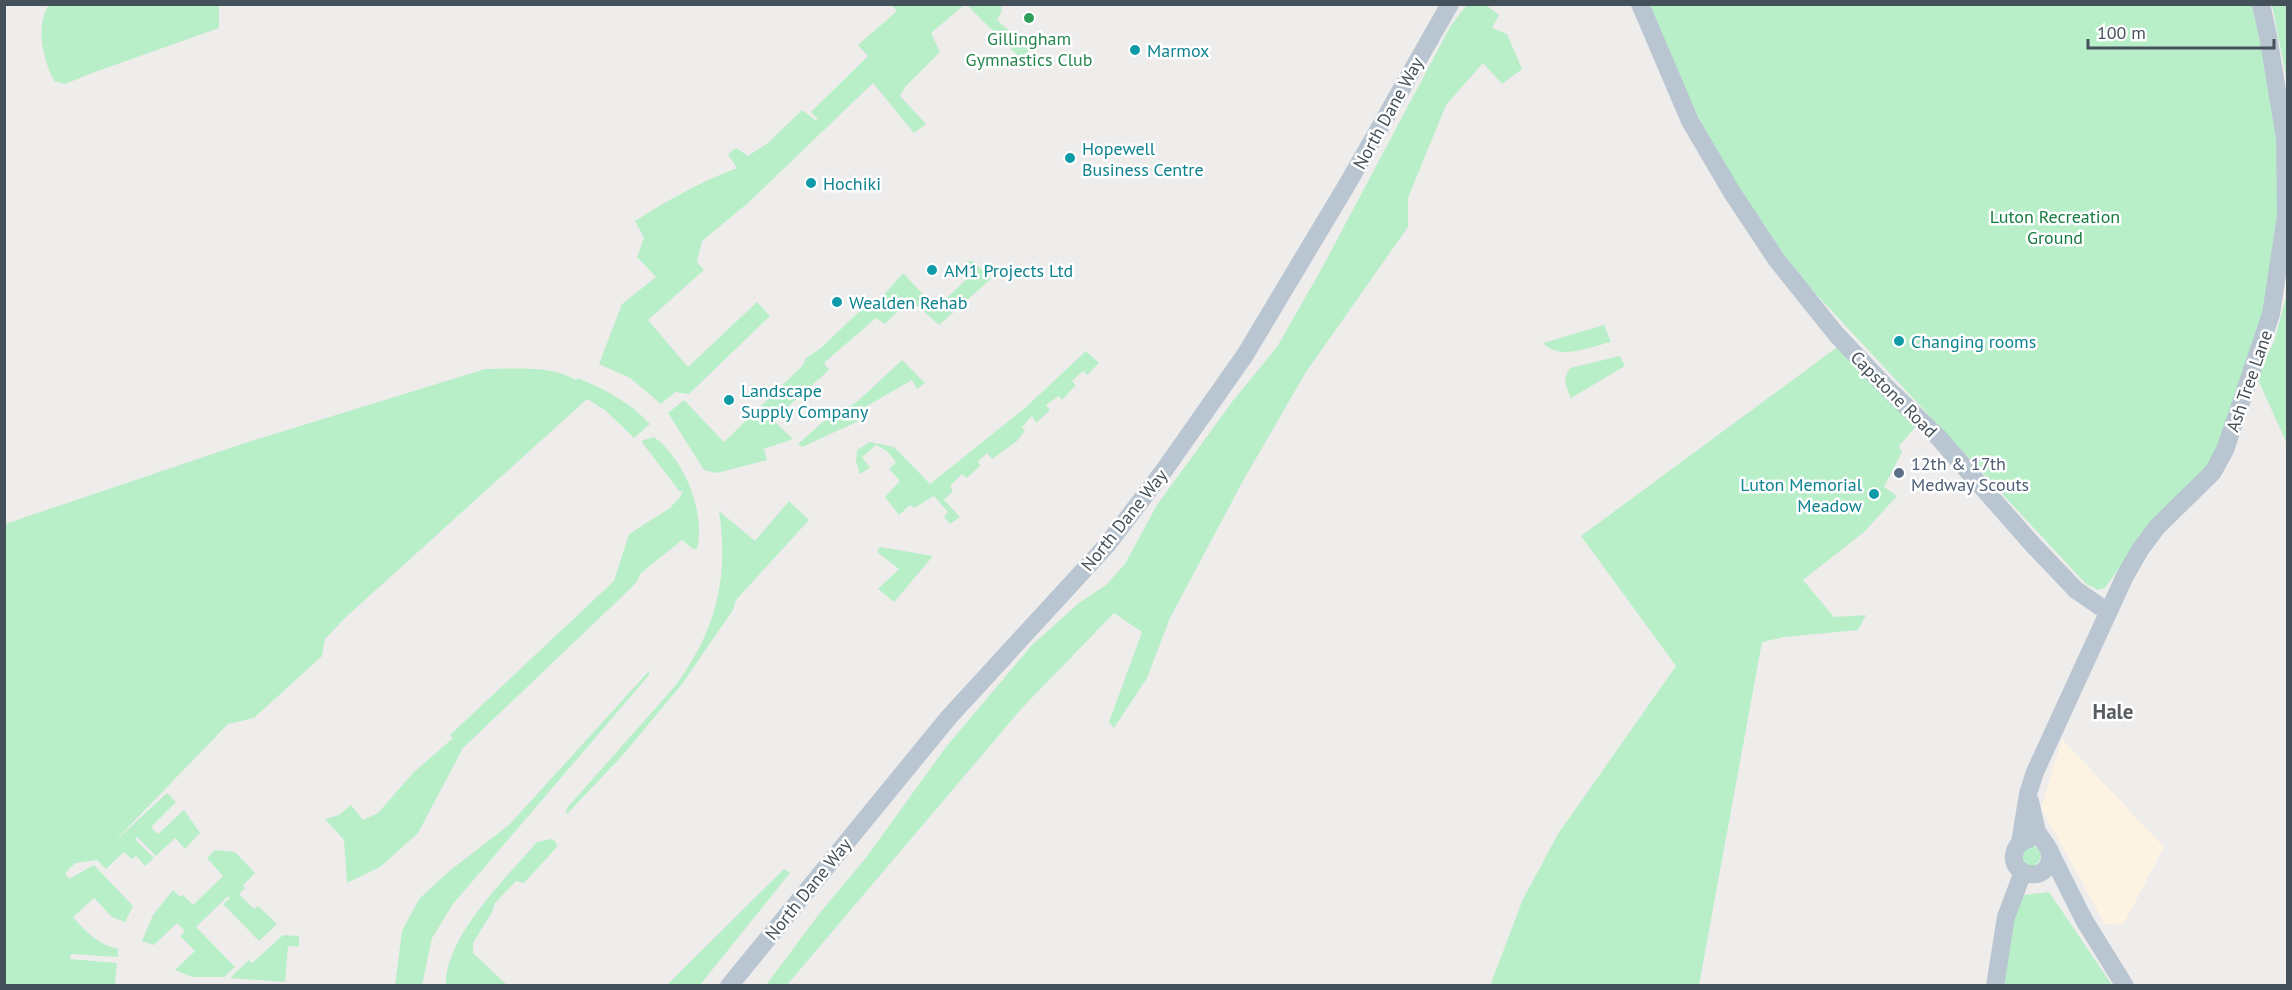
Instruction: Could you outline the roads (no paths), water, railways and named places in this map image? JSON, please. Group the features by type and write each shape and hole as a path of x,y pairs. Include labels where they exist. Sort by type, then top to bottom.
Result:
{"street":[{"name":"North Dane Way","path":"729,986 949,717 1107,545 1165,469 1245,355 1348,183 1450,4"},
{"name":"Capstone Road","path":"1640,4 1690,121 1731,191 1776,259 1836,334 1938,437 2040,552 2076,590 2108,612"},
{"name":"Ash Tree Lane","path":"2108,612 2140,550 2157,528 2213,472 2225,450 2271,314 2286,216 2285,138 2261,4"},
{"path":"2020,843 2028,794 2035,772 2108,612"},
{"path":"2028,794 2037,832 2084,921 2125,986"},
{"path":"1995,986 2006,917 2029,874 2046,869 2051,857 2046,846 2031,838 2020,843 2016,847 2014,858 2019,869 2029,874 2060,893 2084,921"}],"place":[{"name":"Gillingham Gymnastics Club","path":"1029,18"},
{"name":"Marmox","path":"1135,50"},
{"name":"Hopewell Business Centre","path":"1070,158"},
{"name":"Hochiki","path":"811,183"},
{"name":"AM1 Projects Ltd","path":"932,270"},
{"name":"Wealden Rehab","path":"837,302"},
{"name":"Changing rooms","path":"1899,341"},
{"name":"Landscape Supply Company","path":"729,400"},
{"name":"12th & 17th Medway Scouts","path":"1899,473"},
{"name":"Luton Memorial Meadow","path":"1874,494"}],"district":[{"name":"Hale","path":"2113,711"}],"park label":[{"name":"Luton Recreation Ground","path":"2055,226"}]}
